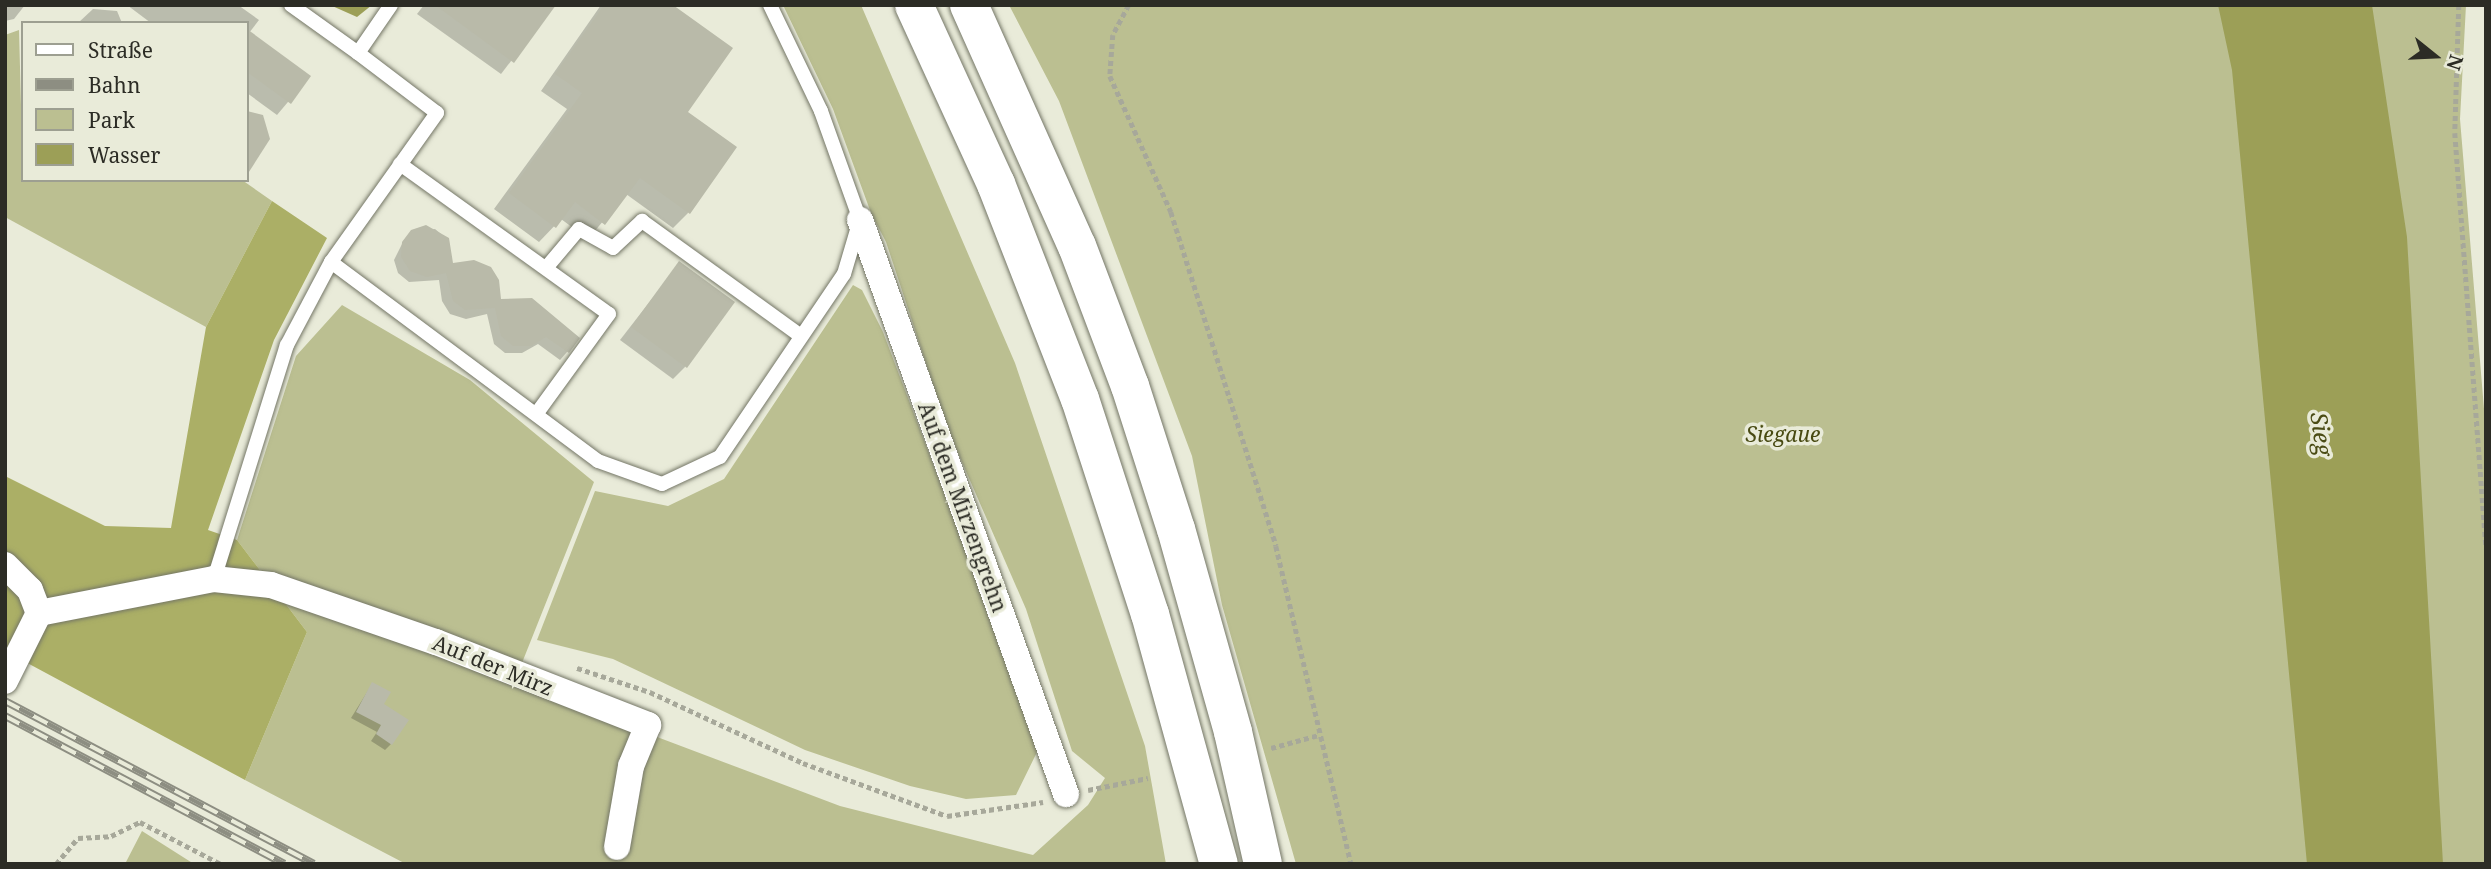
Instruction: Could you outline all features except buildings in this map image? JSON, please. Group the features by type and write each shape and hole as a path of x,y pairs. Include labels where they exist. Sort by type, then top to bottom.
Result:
{"highway":[{"path":"896,5 996,184"},
{"path":"914,5 996,184 1084,412 1150,614 1219,864"},
{"path":"969,5 1072,233 1130,386 1216,674 1263,864"}],"street":[{"name":"Auf dem Mirzengrehn","path":"860,220 1066,794"},
{"path":"5,565 30,590 39,613 11,671"},
{"name":"Auf der Mirz","path":"39,613 214,579 271,585 436,642 648,725 631,766 617,847"}],"lane":[{"path":"214,579 287,345 331,262 437,113 291,5"},
{"path":"358,53 391,5"},
{"name":"Auf dem Mirzengrehn","path":"770,5 821,111 860,220"},
{"path":"400,164 609,314 537,413"},
{"path":"331,262 598,461 663,484 720,457 844,274 860,220"},
{"path":"547,268 579,229 613,248 642,221 801,335"}],"path":[{"path":"1129,5 1113,35 1110,76 1171,212 1276,546 1351,864"},
{"path":"2459,5 2455,133 2486,549"},
{"path":"572,667 650,692 803,763 947,816 1026,807 1066,794 1149,778"},
{"path":"1271,748 1320,735"},
{"path":"57,864 78,838 111,836 140,822 220,864"}],"green space":[{"path":"783,5 861,5 1015,363 1145,746 1166,864 406,864 245,780 307,632 237,540 296,356 342,305 470,380 594,482 514,683 840,806 1033,855 1088,805 1105,778 1072,751 1026,609 948,430 886,242 871,213 833,109"},
{"name":"Siegaue","path":"1009,5 2466,5 2460,119 2486,433 2486,864 1296,864 1222,605 1192,456 1059,101"},
{"path":"19,30 21,182 245,182 272,201 206,327 5,217 5,35"},
{"path":"853,285 862,290 883,332 1040,746 1016,795 966,799 910,786 805,750 613,659 537,640 595,491 668,506 724,479"},
{"path":"142,831 194,864 88,864 126,862"}],"shaded area":[{"path":"272,201 327,238 274,340 208,530 237,540 307,632 245,780 5,651 5,476 105,526 171,528 206,327"}],"water":[{"path":"330,5 372,5 357,17"},
{"name":"Sieg","path":"2218,5 2372,5 2407,237 2443,864 2307,864 2232,70"}],"railway":[{"path":"5,701 314,864"},
{"path":"5,716 284,864"}]}
